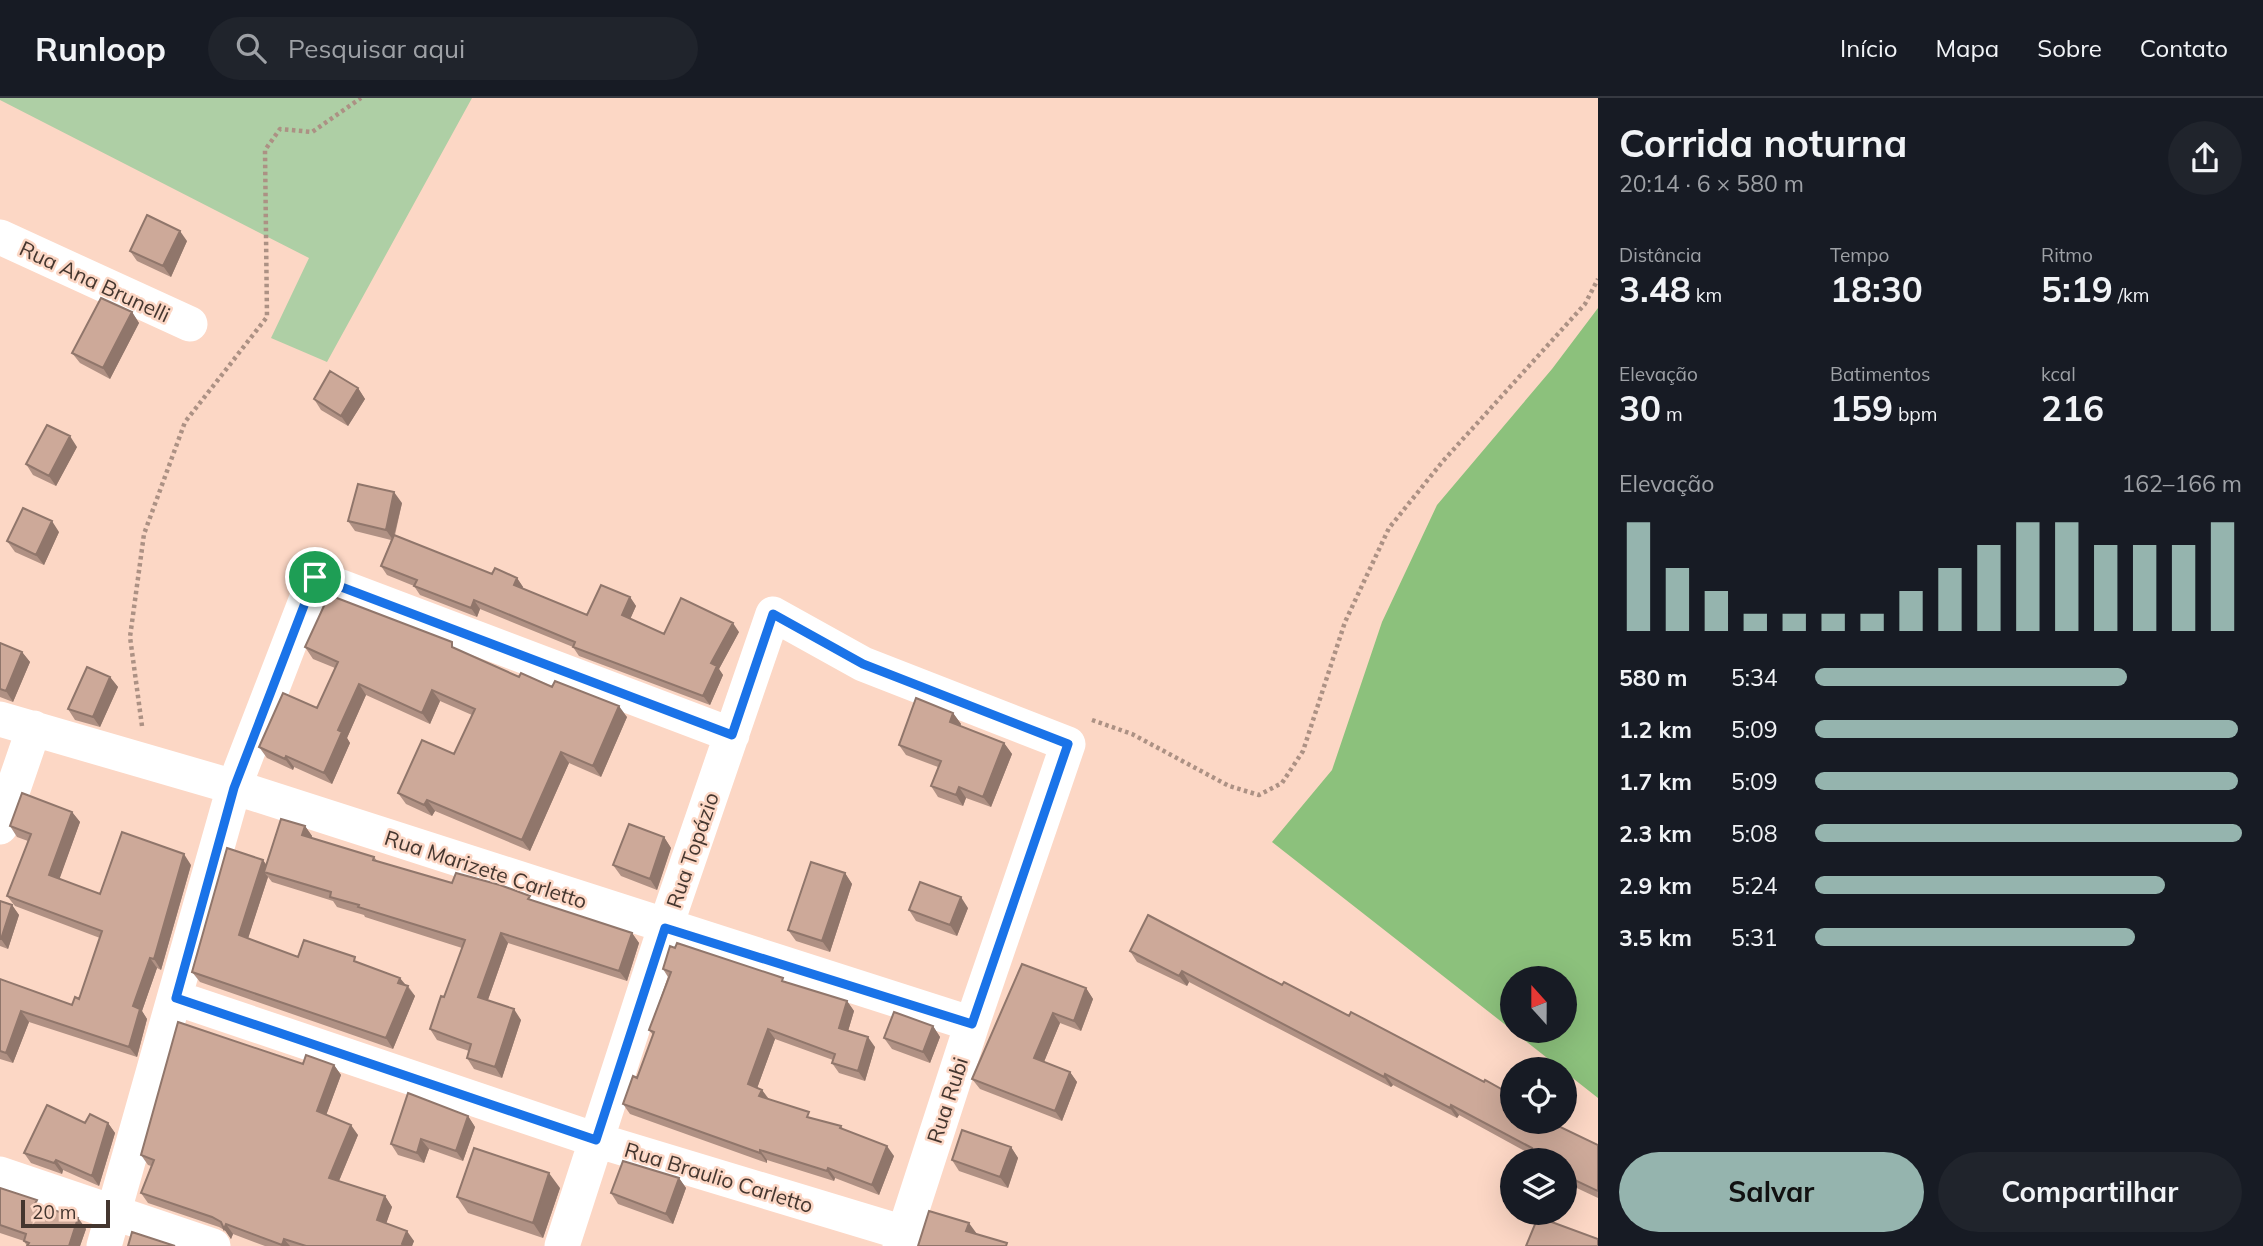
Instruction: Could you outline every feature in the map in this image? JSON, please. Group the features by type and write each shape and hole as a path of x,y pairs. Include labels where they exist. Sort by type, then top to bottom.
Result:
{"street":[{"name":"Rua Ana Brunelli","path":"0,237 190,324"},
{"path":"109,1230 234,788 315,577 732,735"},
{"name":"Rua Topázio","path":"562,1246 665,928 773,614 863,664 1068,744"},
{"name":"Rua Marizete Carletto","path":"0,719 234,788 972,1024"},
{"path":"0,827 34,728"},
{"name":"Rua Rubi","path":"902,1240 972,1024 1068,744"},
{"name":"Rua Braulio Carletto","path":"176,998 902,1240"},
{"path":"0,1174 109,1230 213,1246"}],"path":[{"path":"147,762 130,637 144,534 185,422 267,317 265,149 280,129 312,131 361,98"},
{"path":"1068,744 1079,716 1132,734 1229,786 1259,795 1282,783 1303,751 1345,622 1389,528 1443,461 1585,304 1598,279"}],"green space":[{"path":"0,98 472,98 327,362 271,338 309,258"},
{"path":"1598,308 1598,1098 1577,1081 1577,1057 1546,1057 1528,1043 1577,1043 1577,966 1500,966 1500,1021 1272,842 1332,770 1382,622 1437,505 1552,369"}],"building":[{"path":"147,215 180,231 163,266 130,251"},
{"path":"101,298 132,312 103,368 72,353"},
{"path":"330,371 358,388 341,416 314,399"},
{"path":"47,425 70,436 49,476 26,464"},
{"path":"358,484 394,492 386,530 348,521"},
{"path":"23,508 52,521 36,555 7,541"},
{"path":"394,535 492,574 495,568 517,578 514,585 587,615 601,585 630,597 622,615 664,634 681,598 733,623 711,663 717,666 703,696 573,647 575,642 474,600 471,608 414,586 417,580 381,566"},
{"path":"329,595 452,642 452,647 519,677 521,673 552,687 555,681 619,706 593,766 561,752 522,840 427,800 424,805 398,793 422,740 454,754 475,709 432,690 422,713 359,684 338,730 342,732 324,773 259,747 283,693 317,708 338,662 305,647"},
{"path":"0,643 22,652 6,691 0,689"},
{"path":"87,667 110,677 93,717 68,709"},
{"path":"916,698 953,713 950,722 1004,743 983,797 959,787 956,795 931,786 941,761 899,745"},
{"path":"22,793 72,812 49,875 100,894 122,832 184,854 154,959 150,958 133,1006 140,1009 129,1047 21,1011 6,1053 0,1051 0,979 72,1005 75,997 79,999 102,931 7,896 31,834 10,826"},
{"path":"281,819 305,826 302,835 374,857 373,860 452,883 456,873 500,885 530,896 528,899 632,933 619,971 501,933 478,997 514,1009 495,1067 467,1058 471,1044 430,1029 465,940 358,907 359,905 330,897 331,892 264,872"},
{"path":"629,824 664,837 650,879 613,865"},
{"path":"227,848 263,860 239,935 298,957 304,940 355,957 354,961 400,978 398,983 408,986 386,1038 192,972"},
{"path":"811,862 845,873 822,941 788,930"},
{"path":"920,882 961,897 950,925 909,910"},
{"path":"0,901 12,905 1,939 0,939"},
{"path":"1148,915 1282,985 1284,982 1349,1016 1351,1012 1500,1088 1500,1131 1385,1074 1384,1077 1182,971 1179,976 1130,951"},
{"path":"677,943 847,1001 839,1028 868,1037 858,1071 832,1063 835,1054 768,1029 748,1084 762,1090 759,1096 809,1112 807,1117 841,1126 840,1128 887,1146 872,1185 828,1168 827,1171 760,1150 760,1153 623,1104 633,1076 637,1078 654,1032 649,1030 671,972 663,969 670,946 675,948"},
{"path":"1022,964 1086,988 1074,1021 1053,1013 1034,1058 1070,1072 1055,1111 972,1079"},
{"path":"894,1012 933,1026 923,1052 884,1038"},
{"path":"178,1022 303,1064 306,1055 334,1065 317,1111 351,1125 329,1178 385,1196 377,1220 407,1231 402,1244 408,1246 306,1246 284,1239 282,1245 226,1224 224,1229 221,1222 212,1217 141,1193 154,1160 141,1155"},
{"path":"408,1093 468,1116 456,1151 421,1139 417,1153 391,1144"},
{"path":"47,1105 85,1123 90,1114 108,1123 92,1176 56,1160 54,1163 24,1153"},
{"path":"962,1130 1011,1147 1000,1177 952,1160"},
{"path":"1506,1134 1575,1134 1598,1145 1598,1191 1577,1181 1577,1148 1532,1148"},
{"path":"474,1148 549,1173 533,1223 457,1197"},
{"path":"623,1161 679,1178 666,1214 611,1193"},
{"path":"0,1188 37,1200 35,1204 78,1218 69,1246 27,1246 29,1243 24,1241 26,1234 0,1225"},
{"path":"929,1211 969,1223 966,1231 1007,1243 1006,1246 918,1246"},
{"path":"1535,1225 1560,1225 1598,1239 1598,1246 1526,1246"},
{"path":"132,1232 175,1246 128,1246"}],"route":[{"path":"315,577 732,735 773,614 863,664 1068,744 972,1024 665,928 596,1140 176,998 234,788 315,577"}]}
